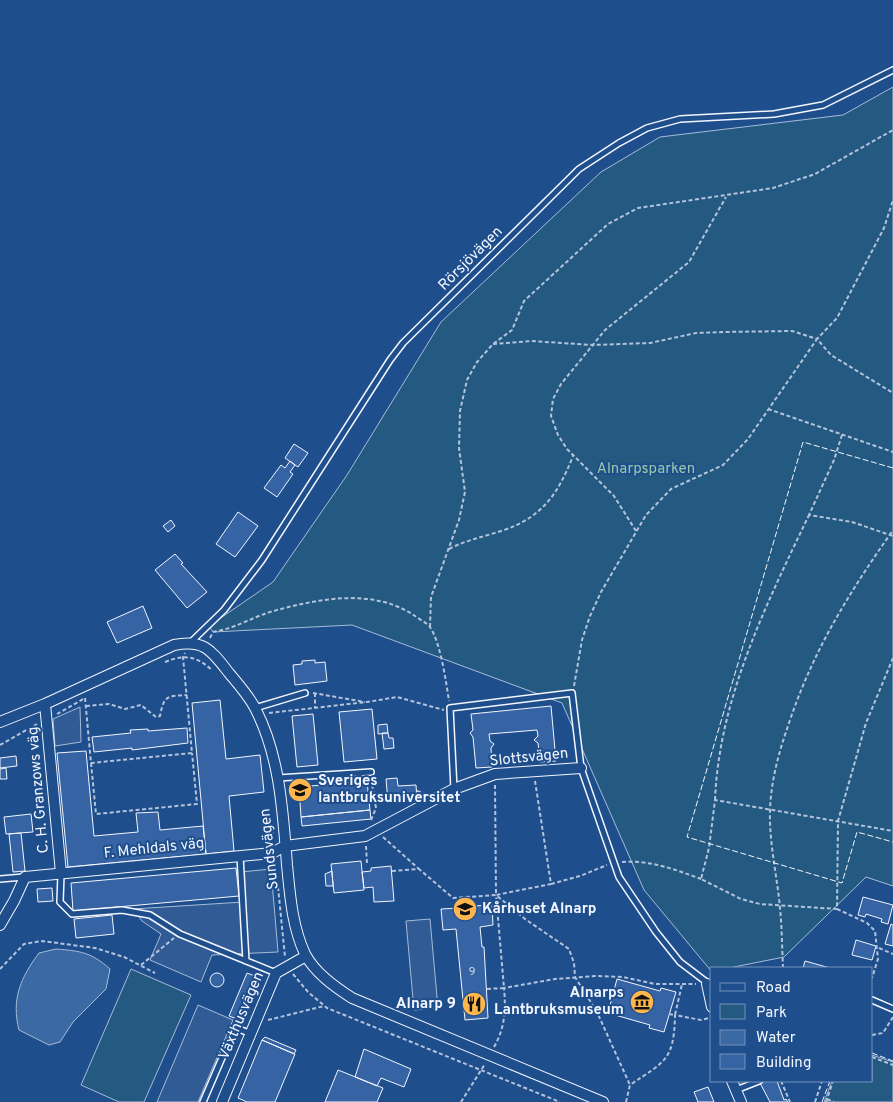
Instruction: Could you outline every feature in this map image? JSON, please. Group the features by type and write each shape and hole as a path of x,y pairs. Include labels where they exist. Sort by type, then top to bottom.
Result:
{"street":[{"name":"Sundsvägen","path":"191,642 204,646 215,656 257,711 278,778 293,915 306,956 329,982 352,998 602,1102"},
{"path":"0,722 46,704 174,645 191,642"},
{"name":"C. H. Granzows väg","path":"46,704 61,874"},
{"name":"Slottsvägen","path":"285,846 365,836 454,789 494,774 581,768"},
{"name":"F. Mehldals väg","path":"25,877 240,856 272,852 285,846"},
{"path":"0,925 25,877"},
{"name":"Växthusvägen","path":"222,1102 276,973 306,956"},
{"path":"734,1085 741,1102"}],"lane":[{"name":"Rörsjövägen","path":"191,642 224,610 262,560 390,360 404,343 579,169 619,143 647,128 680,120 774,114 823,105 893,70"},
{"path":"257,711 305,693"},
{"path":"454,789 450,710 572,693 581,768 619,877 656,932 680,962 709,984"},
{"path":"278,778 370,772"},
{"path":"240,856 246,961"},
{"path":"61,874 60,902 72,914 122,910 150,915 180,934 276,973"},
{"path":"0,879 25,877"},
{"path":"873,1000 893,1009"},
{"path":"203,1102 234,1030 239,1029 251,1034"},
{"path":"734,1085 753,1082"}],"path":[{"path":"257,711 315,708 398,697 450,710 444,670 430,627 431,597 449,549 465,492 460,448 460,411 467,380 477,362 493,344 512,330 524,301 608,224 638,208 726,197 773,188 815,174 893,130"},
{"path":"636,532 614,496 573,456 558,435 552,416 553,399 561,384 605,330 689,262 726,197"},
{"path":"572,693 582,640 590,616 601,592 646,515 671,489 723,465 748,439 816,339 837,318 884,228 893,200"},
{"path":"493,344 531,341 593,345 650,343 696,334 792,331 816,339 831,355 893,394"},
{"path":"768,409 893,452"},
{"path":"701,879 709,848 716,780 737,683 757,625 834,460 842,435"},
{"path":"449,549 465,541 501,531 526,521 548,503 561,485 573,456"},
{"path":"809,515 852,522 893,536"},
{"path":"783,967 780,906 775,876 770,810 778,758 800,691 818,649 844,603 893,530"},
{"path":"204,646 213,632 227,630 240,622 300,605 338,599 371,599 391,604 406,610 430,627"},
{"path":"157,665 178,656 199,659 215,672"},
{"path":"85,698 96,814 197,804 183,657"},
{"path":"837,908 838,821 866,723 893,658"},
{"path":"305,693 367,702"},
{"path":"315,693 315,708"},
{"path":"0,745 92,694"},
{"path":"86,706 109,704 125,709 140,704 156,717 160,716 166,698 186,694"},
{"path":"91,763 192,753"},
{"path":"367,864 365,836 376,808 370,772"},
{"path":"533,772 551,884"},
{"path":"461,1102 482,1070 504,1024 506,1003 496,896 494,774"},
{"path":"715,800 893,832"},
{"path":"272,852 273,818"},
{"path":"375,830 453,898 496,896 580,876 614,862 641,860 670,867 701,879 740,899 780,906 837,908 867,923 876,931 878,959 873,975"},
{"path":"392,871 418,868"},
{"path":"496,896 525,919 569,949 574,963 575,977 598,1012 630,1085 626,1102"},
{"path":"140,965 180,934"},
{"path":"0,969 24,944 42,940 95,948 124,957 155,973"},
{"path":"878,948 893,954"},
{"path":"487,989 575,977 623,977 655,984 709,984"},
{"path":"630,1085 668,1057 674,1039 675,1015 682,984"},
{"path":"256,1021 324,1006"},
{"path":"669,1014 702,1020 710,1018"},
{"path":"873,1035 883,1033 893,1017"},
{"path":"873,1057 893,1065"},
{"path":"482,1070 560,1102"},
{"path":"781,1082 790,1102"},
{"path":"815,1102 822,1082"},
{"path":"833,1082 826,1101 834,1102"}],"green space":[{"name":"Alnarpsparken","path":"893,87 893,886 866,877 784,957 734,967 710,967 710,970 644,890 562,703 352,625 213,632 209,626 273,582 347,475 441,322 601,172 660,137 843,115"},
{"path":"131,969 191,995 144,1102 119,1102 81,1085"},
{"path":"873,1055 893,1062 893,1102 824,1102 832,1082 873,1082"}],"shaded area":[{"path":"80,707 81,742 55,746 53,719"},
{"path":"271,869 278,952 212,955 201,982 150,960 161,934 142,921 133,909 243,902 241,872"},
{"path":"430,919 438,1008 414,1010 406,921"},
{"path":"198,1005 233,1020 198,1102 157,1102"}],"water":[{"path":"56,949 85,953 110,969 106,989 73,1022 60,1042 49,1045 19,1030 16,1008 19,989 27,971 39,953"}],"building":[{"path":"294,444 308,453 298,467 285,458"},
{"path":"290,461 295,465 290,472 293,474 277,497 264,488 281,465 285,468"},
{"path":"238,512 258,526 235,557 216,544"},
{"path":"171,520 175,526 168,532 163,526"},
{"path":"175,554 183,563 181,564 207,592 187,608 155,570"},
{"path":"143,606 152,628 117,643 107,622"},
{"path":"315,660 315,663 325,662 327,681 295,685 293,665 302,664 302,661"},
{"path":"220,700 226,759 260,755 264,792 229,796 234,851 206,854 192,703"},
{"path":"551,706 556,761 540,762 538,743 534,740 538,736 537,730 489,734 490,741 494,744 491,748 492,767 476,768 473,737 470,733 473,730 471,714"},
{"path":"372,709 377,759 344,762 339,712"},
{"path":"313,714 318,765 297,767 292,716"},
{"path":"387,724 388,733 378,734 378,725"},
{"path":"187,728 188,743 132,750 132,748 94,752 92,737 131,733 130,730 148,729 148,731"},
{"path":"382,733 388,733 389,738 393,738 394,748 384,749"},
{"path":"86,751 94,836 138,832 136,813 158,812 160,830 203,826 206,854 68,867 57,753"},
{"path":"16,756 17,766 0,768 0,758"},
{"path":"6,768 7,779 0,779 0,769"},
{"path":"397,778 398,786 416,785 417,799 388,802 386,779"},
{"path":"367,781 370,810 301,817 299,787"},
{"path":"370,810 371,819 302,826 301,817"},
{"path":"31,814 33,832 6,834 4,817"},
{"path":"21,833 25,871 13,872 9,834"},
{"path":"361,861 364,890 334,893 331,864"},
{"path":"391,866 394,901 374,902 373,887 364,888 362,872 371,871 371,868"},
{"path":"236,868 239,896 73,911 71,883"},
{"path":"332,871 333,886 326,886 325,874"},
{"path":"52,888 53,901 38,902 37,889"},
{"path":"863,897 893,905 888,924 881,922 882,919 866,914 865,917 858,915"},
{"path":"473,901 474,906 492,905 493,925 480,927 482,947 484,947 488,1018 465,1020 456,929 443,930 441,909 459,908 459,902"},
{"path":"112,915 114,934 76,938 74,919"},
{"path":"891,924 893,925 893,946 885,944"},
{"path":"856,940 876,946 872,960 852,955"},
{"path":"805,961 826,967 803,967"},
{"path":"217,973 222,975 224,980 222,985 217,987 212,985 210,980 212,975"},
{"path":"247,973 260,978 242,1021 229,1016"},
{"name":"Alnarps Lantbruksmuseum","path":"617,979 660,991 661,988 676,992 664,1032 649,1028 650,1025 608,1013"},
{"path":"265,1037 296,1050 294,1054 262,1040"},
{"path":"262,1040 295,1054 275,1102 247,1102 238,1098"},
{"path":"364,1049 411,1069 404,1087 381,1078 377,1086 355,1077"},
{"path":"338,1070 383,1088 377,1102 325,1102"},
{"path":"777,1082 784,1100 786,1099 788,1102 770,1102 760,1083"},
{"path":"708,1087 714,1102 698,1102 694,1092"}],"fence":[{"path":"893,468 803,442 687,837 842,883 857,832 893,842"},
{"path":"873,1053 893,1061"},
{"path":"822,1102 830,1082"}],"place":[{"name":"Sveriges lantbruksuniversitet","path":"300,790"},
{"name":"Kårhuset Alnarp","path":"465,909"},
{"name":"Alnarps Lantbruksmuseum","path":"642,1002"},
{"name":"Alnarp 9","path":"474,1004"}]}
